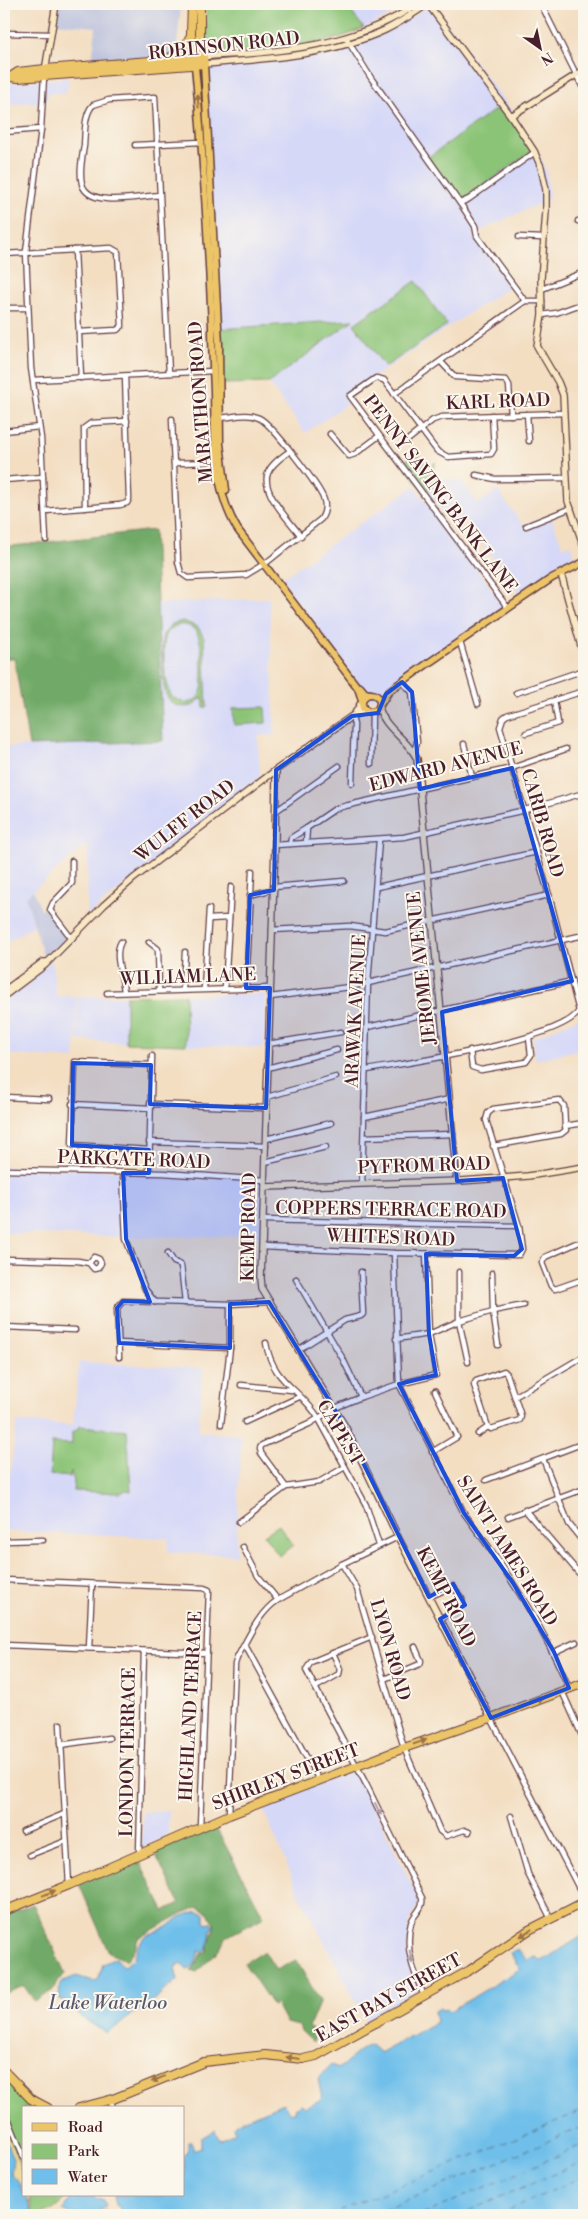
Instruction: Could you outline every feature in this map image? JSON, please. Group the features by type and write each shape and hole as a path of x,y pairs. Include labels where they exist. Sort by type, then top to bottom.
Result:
{"highway":[{"path":"192,4 191,34 194,62"},
{"path":"200,4 199,16 204,61"},
{"path":"160,61 175,56 182,51 191,34"},
{"name":"ROBINSON ROAD","path":"45,73 160,61 194,62"},
{"name":"ROBINSON ROAD","path":"8,76 18,72 45,73 204,61"},
{"name":"SHIRLEY STREET","path":"4,1911 69,1885 200,1826 404,1748 584,1683"},
{"name":"EAST BAY STREET","path":"87,2106 113,2099 204,2062 265,2055 309,2059 470,1970 529,1930 584,1900"},
{"path":"5,2075 31,2099 44,2106"}],"main road":[{"name":"MARATHON ROAD","path":"194,62 202,142 217,462 222,490 233,522 265,564 361,689 365,693 377,696 375,710 364,709 360,691 265,564 240,527 228,499 216,418 219,344 204,61"},
{"path":"375,710 392,689 508,608 561,574 584,562"},
{"path":"362,700 371,694 382,693 392,689"}],"street":[{"path":"46,540 43,477 28,308 26,252 41,129 45,73 56,4"},
{"name":"ROBINSON ROAD","path":"348,41 387,22 417,4"},
{"path":"428,4 511,116 535,152 542,167 546,190 542,315 537,335 537,346 561,389 564,413 566,478 571,508 584,547"},
{"name":"ROBINSON ROAD","path":"204,61 348,41 385,30 428,4"},
{"path":"541,4 578,74 584,90"},
{"path":"4,32 50,34"},
{"path":"348,41 464,209 475,226 475,232 525,301"},
{"path":"511,116 584,70"},
{"path":"160,195 98,199 84,189 81,176 90,108 109,100 155,97 157,144 160,195 169,374"},
{"path":"4,132 41,129"},
{"path":"135,145 202,142"},
{"path":"460,203 469,199 535,152"},
{"path":"464,209 469,199"},
{"path":"578,221 584,222"},
{"path":"519,237 543,238"},
{"path":"4,254 113,249 118,252 120,256 122,326 117,330 79,332"},
{"path":"74,250 81,378"},
{"path":"542,289 584,272"},
{"path":"492,415 494,449 489,456 443,456 394,394 525,301 542,301"},
{"path":"542,315 556,313 584,303"},
{"path":"4,308 28,308"},
{"path":"441,362 452,376 458,378 506,380 509,385 511,414"},
{"path":"33,380 213,371"},
{"path":"45,511 124,504 129,500 125,376"},
{"name":"PENNY SAVING BANK LANE","path":"394,394 384,380 376,378 350,396 508,608"},
{"name":"KARL ROAD","path":"409,439 433,420 442,416 564,413"},
{"path":"527,414 529,441"},
{"path":"172,419 178,562 182,575 188,578 246,575 265,564 321,519 325,510 325,502 290,451 261,419 249,416 216,418"},
{"path":"85,508 84,428 91,423 127,421"},
{"path":"4,431 39,427"},
{"path":"330,434 349,456 355,454 379,436"},
{"path":"290,451 270,468 266,478 267,487 271,496 301,536"},
{"path":"174,463 217,462"},
{"path":"476,475 495,479 566,478"},
{"path":"4,480 43,477"},
{"path":"526,526 571,508"},
{"path":"561,574 583,647 584,657"},
{"path":"460,642 478,704"},
{"path":"516,693 584,670"},
{"name":"JEROME AVENUE","path":"402,682 412,692 416,742 414,752 417,759 434,921 457,1181"},
{"name":"CARIB ROAD","path":"529,1038 572,1018 579,1011 579,1005 500,727 503,718 584,691"},
{"name":"WULFF ROAD","path":"352,716 362,700"},
{"path":"526,733 558,723 554,700"},
{"path":"375,710 414,752"},
{"path":"371,764 375,710"},
{"name":"WULFF ROAD","path":"4,996 32,977 104,905 133,879 276,770 352,716 375,710"},
{"path":"352,716 354,725 352,783"},
{"path":"464,744 472,777"},
{"name":"EDWARD AVENUE","path":"290,844 291,838 336,809 512,768 566,749"},
{"path":"276,811 339,766"},
{"name":"KEMP ROAD","path":"276,770 261,1283 269,1302 335,1408 398,1537 491,1718"},
{"path":"275,845 404,837 525,810 584,793"},
{"path":"306,843 307,828"},
{"name":"ARAWAK AVENUE","path":"362,1183 367,1070 368,983 374,929 379,840"},
{"path":"377,887 537,852"},
{"path":"72,861 72,883 53,903 50,910 72,939"},
{"path":"246,988 252,870"},
{"path":"250,895 274,888 344,881"},
{"path":"225,988 231,887"},
{"path":"272,930 350,926 385,931 549,895"},
{"path":"204,989 209,909"},
{"path":"209,919 229,918"},
{"path":"270,997 320,992 368,983 584,935"},
{"path":"120,942 117,953 124,992"},
{"path":"149,942 158,949 159,990"},
{"path":"183,989 185,952"},
{"name":"WULFF ROAD","path":"4,990 43,962 47,962"},
{"path":"368,1027 442,1012 572,981"},
{"name":"WILLIAM LANE","path":"106,993 183,989 270,988"},
{"path":"268,1044 341,1032"},
{"path":"367,1070 529,1038 531,1055 526,1062 481,1070 472,1067 470,1050"},
{"path":"267,1068 337,1050"},
{"path":"149,1173 152,1056"},
{"path":"149,1150 72,1145 72,1104 74,1062 151,1065"},
{"path":"266,1097 336,1078"},
{"path":"4,1098 49,1099"},
{"path":"364,1117 450,1099"},
{"path":"493,1146 561,1134 566,1130 564,1106 559,1100 493,1109 488,1113 486,1120 493,1146 519,1226"},
{"path":"72,1104 266,1108"},
{"path":"266,1139 331,1123"},
{"path":"566,1126 584,1123"},
{"path":"364,1137 452,1134"},
{"path":"149,1142 266,1146"},
{"path":"265,1162 326,1147"},
{"name":"PYFROM ROAD","path":"264,1183 457,1181 503,1178 584,1167"},
{"name":"PARKGATE ROAD","path":"4,1170 149,1173 264,1183"},
{"path":"123,1173 126,1239 145,1289 155,1302"},
{"name":"COPPERS TERRACE ROAD","path":"263,1220 519,1226"},
{"name":"WHITES ROAD","path":"262,1247 426,1254 519,1255 522,1249 519,1226"},
{"path":"584,1240 545,1257 542,1263 551,1286 555,1289 584,1279"},
{"path":"168,1253 174,1262 181,1265 185,1303"},
{"name":"SAINT JAMES ROAD","path":"394,1253 399,1384 464,1513 513,1583 554,1652 584,1740"},
{"path":"286,1488 261,1453 260,1447 266,1442 319,1419 335,1408 399,1384 436,1375 429,1334 426,1254"},
{"path":"4,1259 89,1263"},
{"path":"298,1350 345,1320 357,1318 363,1314 361,1272"},
{"path":"459,1272 459,1321 468,1362"},
{"path":"492,1273 493,1311 498,1345"},
{"path":"296,1279 328,1332 361,1398"},
{"path":"119,1357 117,1308 123,1301 230,1304 269,1302"},
{"path":"221,1424 230,1348 230,1304"},
{"path":"396,1339 429,1334 459,1321 493,1311 524,1305"},
{"path":"4,1327 75,1330"},
{"path":"119,1342 230,1348"},
{"name":"CAPEST","path":"266,1343 268,1354 277,1374 299,1397 314,1409 366,1505 380,1545"},
{"path":"516,1396 584,1356"},
{"path":"478,1434 488,1427 496,1428 520,1420 522,1416 516,1396 504,1371 476,1380 474,1385 488,1427"},
{"path":"241,1385 293,1390"},
{"path":"432,1452 457,1437 435,1391"},
{"path":"244,1422 299,1397"},
{"path":"486,1480 584,1443"},
{"path":"543,1459 569,1524 584,1544"},
{"path":"240,1522 286,1488 319,1482 345,1467"},
{"path":"508,1517 584,1489"},
{"path":"526,1510 584,1580"},
{"path":"229,1815 236,1664 266,1610 278,1600 342,1564 398,1537"},
{"path":"4,1541 43,1540"},
{"path":"243,1547 258,1576 278,1600"},
{"name":"LYON ROAD","path":"342,1564 357,1589 404,1748 440,1831 446,1836 464,1830 469,1832"},
{"path":"4,1580 92,1584 89,1648"},
{"name":"HIGHLAND TERRACE","path":"92,1584 205,1589 210,1594 200,1826"},
{"path":"429,1597 453,1586 462,1599 463,1605 440,1619"},
{"path":"372,1636 333,1652 308,1665 307,1672 422,1898 422,1906 412,1921 408,1955 424,1996"},
{"path":"554,1652 576,1642"},
{"path":"4,1645 207,1653"},
{"path":"245,1645 319,1780"},
{"path":"384,1679 420,1664 421,1661 415,1647"},
{"name":"LONDON TERRACE","path":"139,1854 144,1651"},
{"path":"316,1687 339,1674 340,1668 333,1652"},
{"path":"491,1718 584,1900"},
{"path":"60,1724 69,1885"},
{"path":"60,1745 109,1738"},
{"path":"23,1831 64,1814"},
{"path":"511,1816 528,1874 551,1919"},
{"path":"30,1855 66,1841"},
{"path":"111,2106 113,2099"},
{"path":"4,2108 22,2153"}],"highlighted area":[{"path":"402,682 412,692 420,789 512,768 572,981 442,1012 457,1181 503,1178 522,1249 514,1256 426,1254 429,1334 436,1375 399,1384 464,1513 513,1583 554,1652 569,1688 491,1718 440,1619 465,1605 453,1584 429,1597 346,1428 269,1302 230,1304 230,1348 119,1343 117,1308 123,1301 150,1302 126,1239 123,1173 149,1173 149,1150 72,1145 73,1063 151,1065 150,1104 266,1108 270,988 246,988 250,895 274,890 276,770 352,716 378,713 386,694"}],"shaded area":[{"path":"59,4 181,4 177,45 173,56 92,62 96,27 55,23"},
{"path":"345,4 408,4 364,28"},
{"path":"432,4 512,111 537,151 547,173 549,199 473,236 510,286 344,397 348,403 305,433 269,383 218,384 205,69 295,59 343,50 388,32"},
{"path":"69,78 66,93 48,93 47,101 4,105 4,83"},
{"path":"435,479 461,480 478,504 497,490 523,525 550,515 563,547 570,544 576,561 550,574 520,595 464,519 453,525 426,491"},
{"path":"414,486 505,607 371,700 281,579"},
{"path":"269,598 275,735 258,736 260,777 87,917 88,843 26,897 34,925 4,944 4,747 163,741 157,604"},
{"path":"33,890 41,910 44,908 69,938 44,959 26,897"},
{"path":"52,960 56,996 77,996 75,1059 4,1054 4,1001 24,987"},
{"path":"266,994 264,1048 186,1045 185,995"},
{"path":"126,996 126,1043 77,1040 78,997"},
{"path":"584,1016 584,1048 536,1060 533,1038"},
{"path":"4,1167 165,1171 262,1177 260,1236 129,1237 4,1233"},
{"path":"79,1362 203,1368 198,1432 241,1435 236,1555 168,1552 168,1538 4,1531 4,1475 10,1474 17,1422 73,1425"},
{"path":"355,1769 420,1902 409,1922 407,1956 421,1994 367,2023 300,1896 262,1806"},
{"path":"169,1811 168,1836 142,1848 143,1812"}],"green space":[{"path":"206,4 345,4 364,28 335,39 309,44 252,51 220,52 210,50 207,43"},
{"path":"503,104 532,151 462,201 427,158"},
{"path":"416,281 447,325 385,367 354,324"},
{"path":"353,320 269,383 220,384 217,329"},
{"path":"417,451 420,455 419,458 425,461 425,469 436,462 432,473 438,476 437,484 425,493 402,463"},
{"path":"154,530 163,741 29,746 14,658 4,659 4,547"},
{"path":"183,621 198,627 204,638 207,707 204,708 203,697 192,706 182,707 170,700 166,694 163,678 162,641 163,635 172,624","holes":["178,625 186,625 193,628 199,639 203,683 199,697 186,703 173,698 170,693 164,658 166,635 169,630"]},
{"path":"265,707 266,723 234,725 233,708"},
{"path":"185,995 186,1045 126,1043 126,996"},
{"path":"79,1426 127,1430 131,1491 126,1490 120,1493 73,1491 74,1481 71,1472 70,1477 50,1475 52,1443 72,1444 72,1432 78,1429"},
{"path":"279,1525 293,1546 279,1556 264,1535"},
{"path":"215,1826 264,1917 226,1937 220,1949 197,1972 191,1970 196,1965 201,1953 207,1952 215,1924 207,1912 198,1907 183,1913 138,1938 135,1949 126,1960 109,1953 79,1884 138,1858 164,1911 179,1903 154,1851"},
{"path":"33,1904 65,1974 57,1981 53,1990 35,2002 24,1986 4,1994 4,1916"},
{"path":"264,1951 276,1970 296,1960 320,2001 309,2027 317,2033 313,2042 301,2031 299,2026 286,2023 276,2004 273,2006 244,1963"},
{"path":"4,2075 40,2106 22,2106 22,2172 4,2123"},
{"path":"30,2196 69,2196 49,2211 33,2215"}],"sand":[{"path":"4,2123 22,2172 22,2196 30,2196 29,2201 32,2215 29,2215 10,2171 4,2138"}],"water":[{"name":"Lake Waterloo","path":"197,1911 205,1914 205,1922 212,1923 214,1927 211,1929 209,1946 205,1951 199,1951 195,1965 188,1969 180,1964 175,1969 178,1980 122,2023 106,2033 81,2017 67,2001 59,1999 60,1983 76,1976 93,1981 98,1980 103,1964 116,1958 124,1967 133,1959 139,1944 146,1936 169,1926 180,1917"},
{"path":"584,1935 584,2215 115,2215 121,2214 114,2196 185,2196 185,2154 188,2153 188,2142 191,2142 194,2150 201,2147 201,2138 215,2130 219,2140 235,2133 233,2127 236,2123 283,2103 290,2113 294,2112 295,2108 302,2104 305,2107 320,2100 322,2098 318,2079 331,2065 339,2068 358,2052 371,2045 380,2053 436,2022 434,2011 440,2008 450,2011 520,1969 510,1953 518,1949 527,1960 536,1957 542,1961"},
{"path":"4,2136 13,2159 11,2174 20,2183 22,2196 26,2196 32,2215 4,2215"},
{"path":"91,2196 103,2201 106,2207 100,2209 100,2211 107,2211 109,2215 74,2215 63,2210 73,2198"}],"ferry route":[{"path":"329,2215 584,2110"},
{"path":"373,2215 584,2126"},
{"path":"422,2215 584,2144"},
{"path":"459,2215 584,2161"},
{"path":"499,2215 584,2176"}]}
